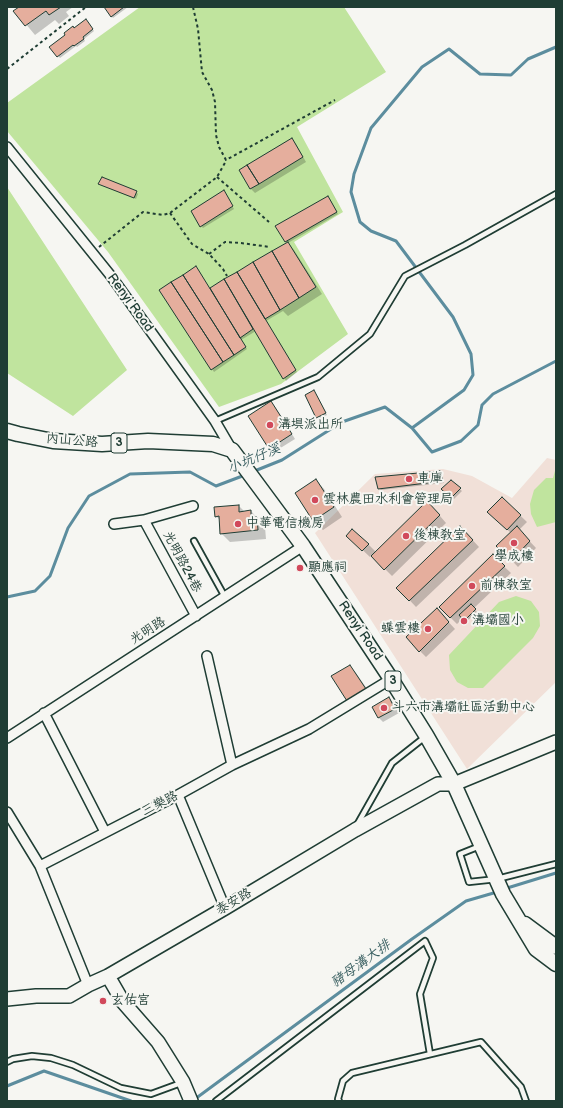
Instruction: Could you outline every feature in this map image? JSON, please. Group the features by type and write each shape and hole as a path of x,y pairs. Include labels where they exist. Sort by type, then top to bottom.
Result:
{"main road":[{"name":"內山公路","path":"7,431 53,441 102,444 148,441 183,442 213,444 232,450"},
{"name":"Renyi Road","path":"232,450 303,546 392,678 454,784 496,879"},
{"name":"3","path":"496,879 503,894 536,949 556,964"},
{"name":"3","path":"518,919 556,947"}],"street":[{"name":"Renyi Road","path":"7,146 110,276 215,421 232,450"},
{"name":"光明路24巷","path":"114,524 144,520 193,506"},
{"name":"光明路24巷","path":"144,520 196,616"},
{"name":"光明路","path":"7,738 303,546"},
{"path":"206,656 232,766"},
{"name":"三樂路","path":"40,866 232,766 309,729 392,678"},
{"path":"44,713 105,832"},
{"name":"泰安路","path":"7,999 36,996 69,996 108,976 355,830 438,784 454,784 556,742"},
{"path":"178,795 225,908"},
{"path":"7,812 40,866 88,985"},
{"path":"108,976 124,1002 158,1042 184,1084 191,1101"}],"lane":[{"path":"215,421 318,377 370,334 405,276 465,245 556,194"},
{"path":"194,541 225,597"},
{"path":"355,830 392,763 426,736"},
{"path":"481,846 460,854 469,882 496,879 556,864"},
{"path":"216,1101 425,941 433,958 420,994 430,1054"},
{"path":"338,1101 343,1081 352,1073 482,1042 521,1087 526,1101"},
{"path":"7,1062 13,1059 32,1056 51,1058 73,1065 121,1088 151,1094 184,1084"}],"path":[{"path":"7,69 86,7"},
{"path":"193,7 198,29 202,72 212,90 215,102 216,135 219,147 226,160"},
{"path":"92,253 144,212 163,215 170,213 217,177 226,160 335,100"},
{"path":"217,177 269,222"},
{"path":"170,213 192,244 209,254 223,269 227,276"},
{"path":"209,254 225,242 270,247"}],"shaded area":[{"name":"溝壩國小","path":"547,458 556,460 556,682 467,769 315,533 375,474 443,469 472,476 512,498"}],"green space":[{"path":"140,7 344,7 386,72 297,127 343,212 294,242 348,334 281,384 219,407 108,252 7,131 7,103"},
{"path":"7,187 127,370 73,416 7,373"},
{"path":"556,467 556,522 537,527 531,514 530,504 534,490 546,478 553,478"},
{"path":"516,596 531,601 539,612 540,626 533,638 483,688 468,688 457,682 450,670 449,655 499,602"}],"building":[{"path":"19,7 61,7 49,15 46,11 25,26 13,11"},
{"path":"104,7 124,7 111,17"},
{"path":"86,19 93,29 83,37 84,39 57,57 49,47 65,35 64,33 73,26 74,28"},
{"path":"292,138 303,157 259,184 247,165"},
{"path":"247,165 259,184 250,189 239,170"},
{"path":"102,177 137,191 134,198 98,184"},
{"path":"224,190 233,206 200,227 191,211"},
{"path":"328,196 337,212 285,242 275,226"},
{"path":"288,242 316,287 299,298 272,251"},
{"path":"272,251 299,298 280,310 253,262"},
{"path":"253,262 280,310 265,319 237,272"},
{"path":"196,266 246,347 234,355 183,275"},
{"path":"237,272 296,370 283,379 224,279"},
{"path":"183,275 234,355 223,362 171,282"},
{"path":"224,279 253,329 240,338 210,288"},
{"path":"171,282 223,362 211,370 159,290"},
{"path":"314,390 326,413 316,418 305,395"},
{"name":"溝埧派出所","path":"271,401 292,434 269,449 248,416"},
{"name":"車庫","path":"440,471 443,481 378,489 375,477"},
{"name":"雲林農田水利會管理局","path":"316,479 334,507 313,521 295,493"},
{"path":"451,480 461,488 451,498 441,489"},
{"path":"502,497 521,515 507,530 487,512"},
{"name":"後棟教室","path":"427,501 440,515 384,570 371,556"},
{"name":"中華電信機房","path":"239,505 239,512 251,510 251,518 257,517 258,530 220,534 219,516 215,517 214,507"},
{"path":"460,526 473,540 409,601 396,588"},
{"name":"學成樓","path":"517,526 530,541 511,561 496,546"},
{"path":"352,529 369,544 362,551 346,536"},
{"name":"前棟教室","path":"493,554 505,566 450,618 439,607"},
{"path":"471,604 476,609 464,621 459,615"},
{"name":"蝶雲樓","path":"437,608 449,622 419,652 406,637"},
{"path":"350,665 366,689 347,701 331,676"},
{"name":"斗六市溝壩社區活動中心","path":"389,697 395,709 378,718 372,707"}],"waterway":[{"path":"412,428 464,390 473,375 471,354 453,317 396,241 371,231 360,222 351,192 354,174 371,128 422,67 449,49 480,74 511,75 528,59 556,47"},
{"name":"小坑仔溪","path":"252,472 282,460 342,422 385,407 412,428 432,452 461,441 478,425 482,405 493,394 556,361"},
{"name":"小坑仔溪","path":"7,597 35,591 50,576 68,528 89,496 130,474 190,472 216,486 245,475"},
{"name":"豬母溝大排","path":"504,889 556,873"},
{"name":"豬母溝大排","path":"195,1099 466,901 497,892"},
{"name":"豬母溝大排","path":"7,1086 44,1071 131,1101"}],"place":[{"name":"溝埧派出所","path":"270,425"},
{"name":"車庫","path":"409,479"},
{"name":"雲林農田水利會管理局","path":"315,500"},
{"name":"中華電信機房","path":"238,524"},
{"name":"後棟教室","path":"406,536"},
{"name":"學成樓","path":"514,543"},
{"name":"顯應祠","path":"300,568"},
{"name":"前棟教室","path":"472,586"},
{"name":"溝壩國小","path":"464,621"},
{"name":"蝶雲樓","path":"428,629"},
{"name":"斗六市溝壩社區活動中心","path":"384,708"},
{"name":"玄佑宮","path":"103,1001"}]}
